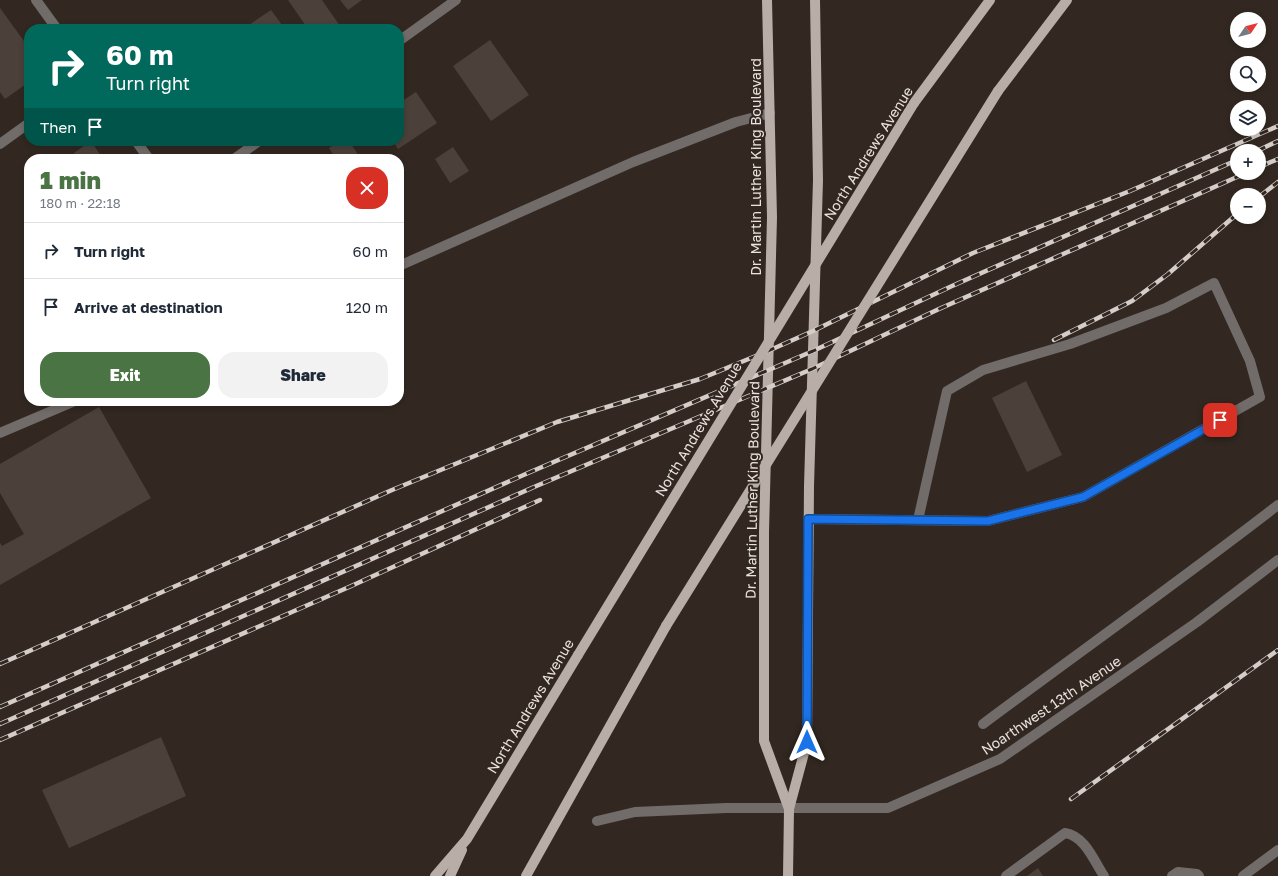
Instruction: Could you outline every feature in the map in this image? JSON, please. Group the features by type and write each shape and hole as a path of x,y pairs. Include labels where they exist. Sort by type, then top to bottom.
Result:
{"main road":[{"name":"Dr. Martin Luther King Boulevard","path":"767,0 772,218 764,532 764,741 788,809"},
{"name":"Dr. Martin Luther King Boulevard","path":"788,876 788,809 807,742 808,519 818,180 815,0"},
{"name":"North Andrews Avenue","path":"435,876 467,839 914,103 990,0"},
{"path":"526,876 666,626 998,92 1067,0"},
{"path":"450,876 467,839"}],"street":[{"path":"36,0 53,24"},
{"path":"404,37 456,0"},
{"path":"404,264 633,162 736,122 770,113"},
{"path":"0,144 24,127"},
{"path":"241,154 252,146"},
{"path":"808,519 988,521 1083,497 1260,397 1250,361 1214,283 1166,308 1070,344 983,370 947,391 918,520"},
{"path":"0,433 63,406"},
{"path":"983,724 1054,670 1188,574 1278,505"},
{"name":"Noarthwest 13th Avenue","path":"597,821 635,812 726,808 888,808 1000,759 1197,622 1278,560"},
{"path":"1006,876 1065,832 1073,834 1084,844 1104,876"},
{"path":"1243,876 1278,850"},
{"path":"1172,876 1178,872 1197,874 1199,876"}],"building":[{"path":"288,0 322,0 339,24 305,24"},
{"path":"340,0 362,0 348,10"},
{"path":"0,8 24,41 24,86 5,99 0,92"},
{"path":"271,10 281,24 250,24"},
{"path":"490,40 529,95 491,121 453,66"},
{"path":"416,92 437,123 404,145 404,100"},
{"path":"84,146 94,146 100,154 75,154"},
{"path":"332,146 352,146 358,154 333,154 329,148"},
{"path":"453,147 469,171 450,183 435,159"},
{"path":"1026,381 1062,455 1027,472 992,398"},
{"path":"99,407 151,498 0,585 0,543 2,546 24,534 0,493 0,464"},
{"path":"161,737 186,796 69,848 42,790"},
{"path":"1038,868 1043,876 1027,876"}],"railway":[{"path":"0,664 392,490 557,422 700,379 768,351 813,331 973,253 1130,191 1278,126"},
{"path":"1266,147 1278,141"},
{"path":"1266,164 1278,159"},
{"path":"0,707 528,473 813,351 952,286 1230,163"},
{"path":"0,724 534,487 812,369 939,309 1230,180"},
{"path":"1266,191 1278,182"},
{"path":"1054,340 1132,301 1168,274 1230,220"},
{"path":"0,740 349,587 540,500"},
{"path":"1071,799 1278,650"}],"route":[{"path":"807,742 808,519 988,521 1083,497 1220,420"}]}
